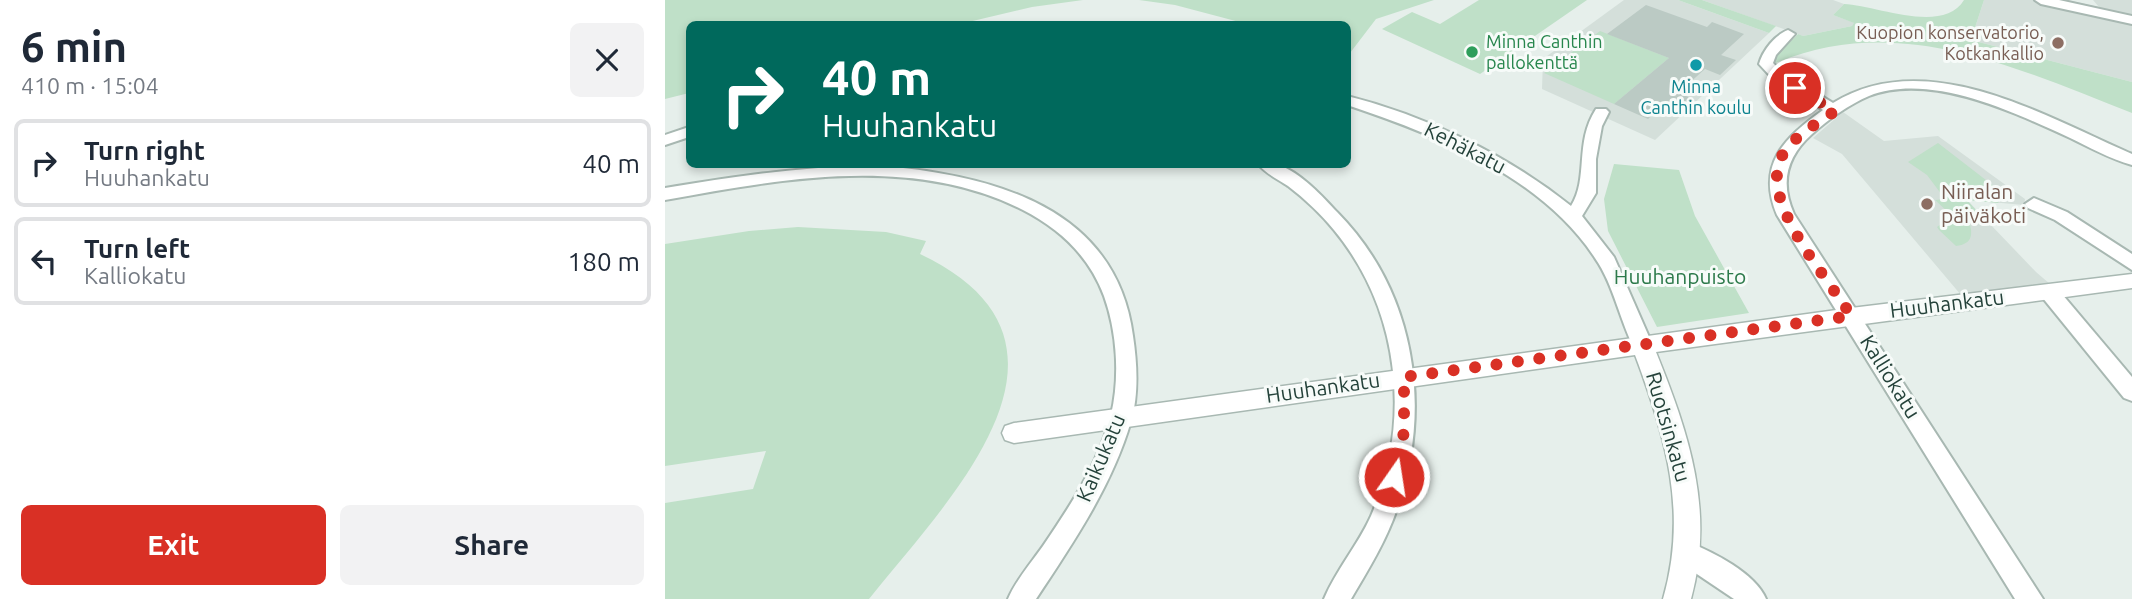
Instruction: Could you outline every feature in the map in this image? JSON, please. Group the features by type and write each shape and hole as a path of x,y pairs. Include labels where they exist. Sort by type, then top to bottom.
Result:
{"street":[{"path":"2041,0 2132,20"},
{"path":"1788,34 1769,54 1766,64 1786,81 1835,111"},
{"name":"Kalliokatu","path":"2030,599 1786,215 1776,185 1777,167 1785,151 1804,132 1863,93 1886,87 1923,86 1951,90 2009,108 2132,160"},
{"name":"Kehäkatu","path":"1351,101 1416,123 1468,146 1513,172 1573,217"},
{"path":"1573,217 1588,193 1588,159 1594,126 1601,112"},
{"path":"665,140 686,133"},
{"path":"1272,168 1294,182 1329,213 1373,271 1393,318 1404,377 1404,432 1390,497 1337,599"},
{"name":"Kaikukatu","path":"665,194 771,177 844,171 935,177 981,187 1039,209 1071,231 1084,244 1108,278 1116,298 1125,349 1122,416 1086,499 1021,599"},
{"path":"2034,204 2060,216 2132,263"},
{"name":"Ruotsinkatu","path":"1573,217 1605,257 1643,345 1679,450 1686,488 1688,554 1677,599"},
{"name":"Huuhankatu","path":"1014,433 1851,316 2132,281"},
{"path":"2049,292 2132,392"},
{"path":"1688,554 1731,580 1753,599"}],"shaded area":[{"path":"1624,0 1678,0 1769,33 1655,140 1542,89 1543,59"},
{"path":"1702,0 1833,0 1844,4 1833,15 1855,23 1852,26 1803,36"},
{"name":"Kuopion konservatorio, Kotkankallio","path":"1984,0 2067,0 2099,7 2093,0 2132,0 2132,82 1971,40"},
{"name":"Niiralan päiväkoti","path":"1843,112 1884,141 1938,136 2025,199 2024,205 1967,200 2050,284 1961,295 1842,154 1813,138"}],"green space":[{"path":"665,0 1083,0 1032,7 973,21 686,21 686,94 665,99"},
{"path":"1139,0 1434,0 1376,19 1351,52 1351,21 1236,21 1175,5"},
{"name":"Minna Canthin pallokenttä","path":"1479,0 1587,0 1480,74 1382,29 1412,12 1440,24"},
{"path":"1678,0 1702,0 1776,26 1769,33"},
{"path":"1964,0 1984,0 1971,40 2132,82 2132,113 2002,64 1913,44 1867,43 1822,48 1776,63 1772,60 1798,34 1803,36 1852,26 1854,23 1833,15 1844,4 1925,17 1941,16 1954,10"},
{"path":"1600,31 1669,58 1614,104 1544,73"},
{"path":"1938,143 2004,194 1998,203 1967,200 1984,219 1969,221 1970,238 1962,245 1956,246 1937,227 1947,220 1949,213 1935,200 1945,199 1927,175 1908,162"},
{"name":"Huuhanpuisto","path":"1614,164 1679,170 1695,216 1749,313 1657,327 1608,231 1604,199"},
{"path":"798,227 886,232 926,241 920,254 975,290 1002,332 1007,376 995,423 969,470 937,516 869,599 665,599 665,503 753,489 766,451 665,466 665,244 749,231"}],"building":[{"name":"Minna Canthin koulu","path":"1646,5 1707,27 1712,22 1744,34 1721,55 1736,60 1720,75 1705,69 1678,93 1694,99 1677,114 1661,107 1648,119 1614,104 1669,58 1607,34"}],"place":[{"name":"Kuopion konservatorio, Kotkankallio","path":"2058,43"},
{"name":"Minna Canthin pallokenttä","path":"1472,52"},
{"name":"Minna Canthin koulu","path":"1696,65"},
{"name":"Niiralan päiväkoti","path":"1927,204"}],"route":[{"path":"1394,477 1404,432 1404,377 1851,316 1791,224 1779,200 1777,167 1785,151 1804,132 1835,111 1795,88"}]}
